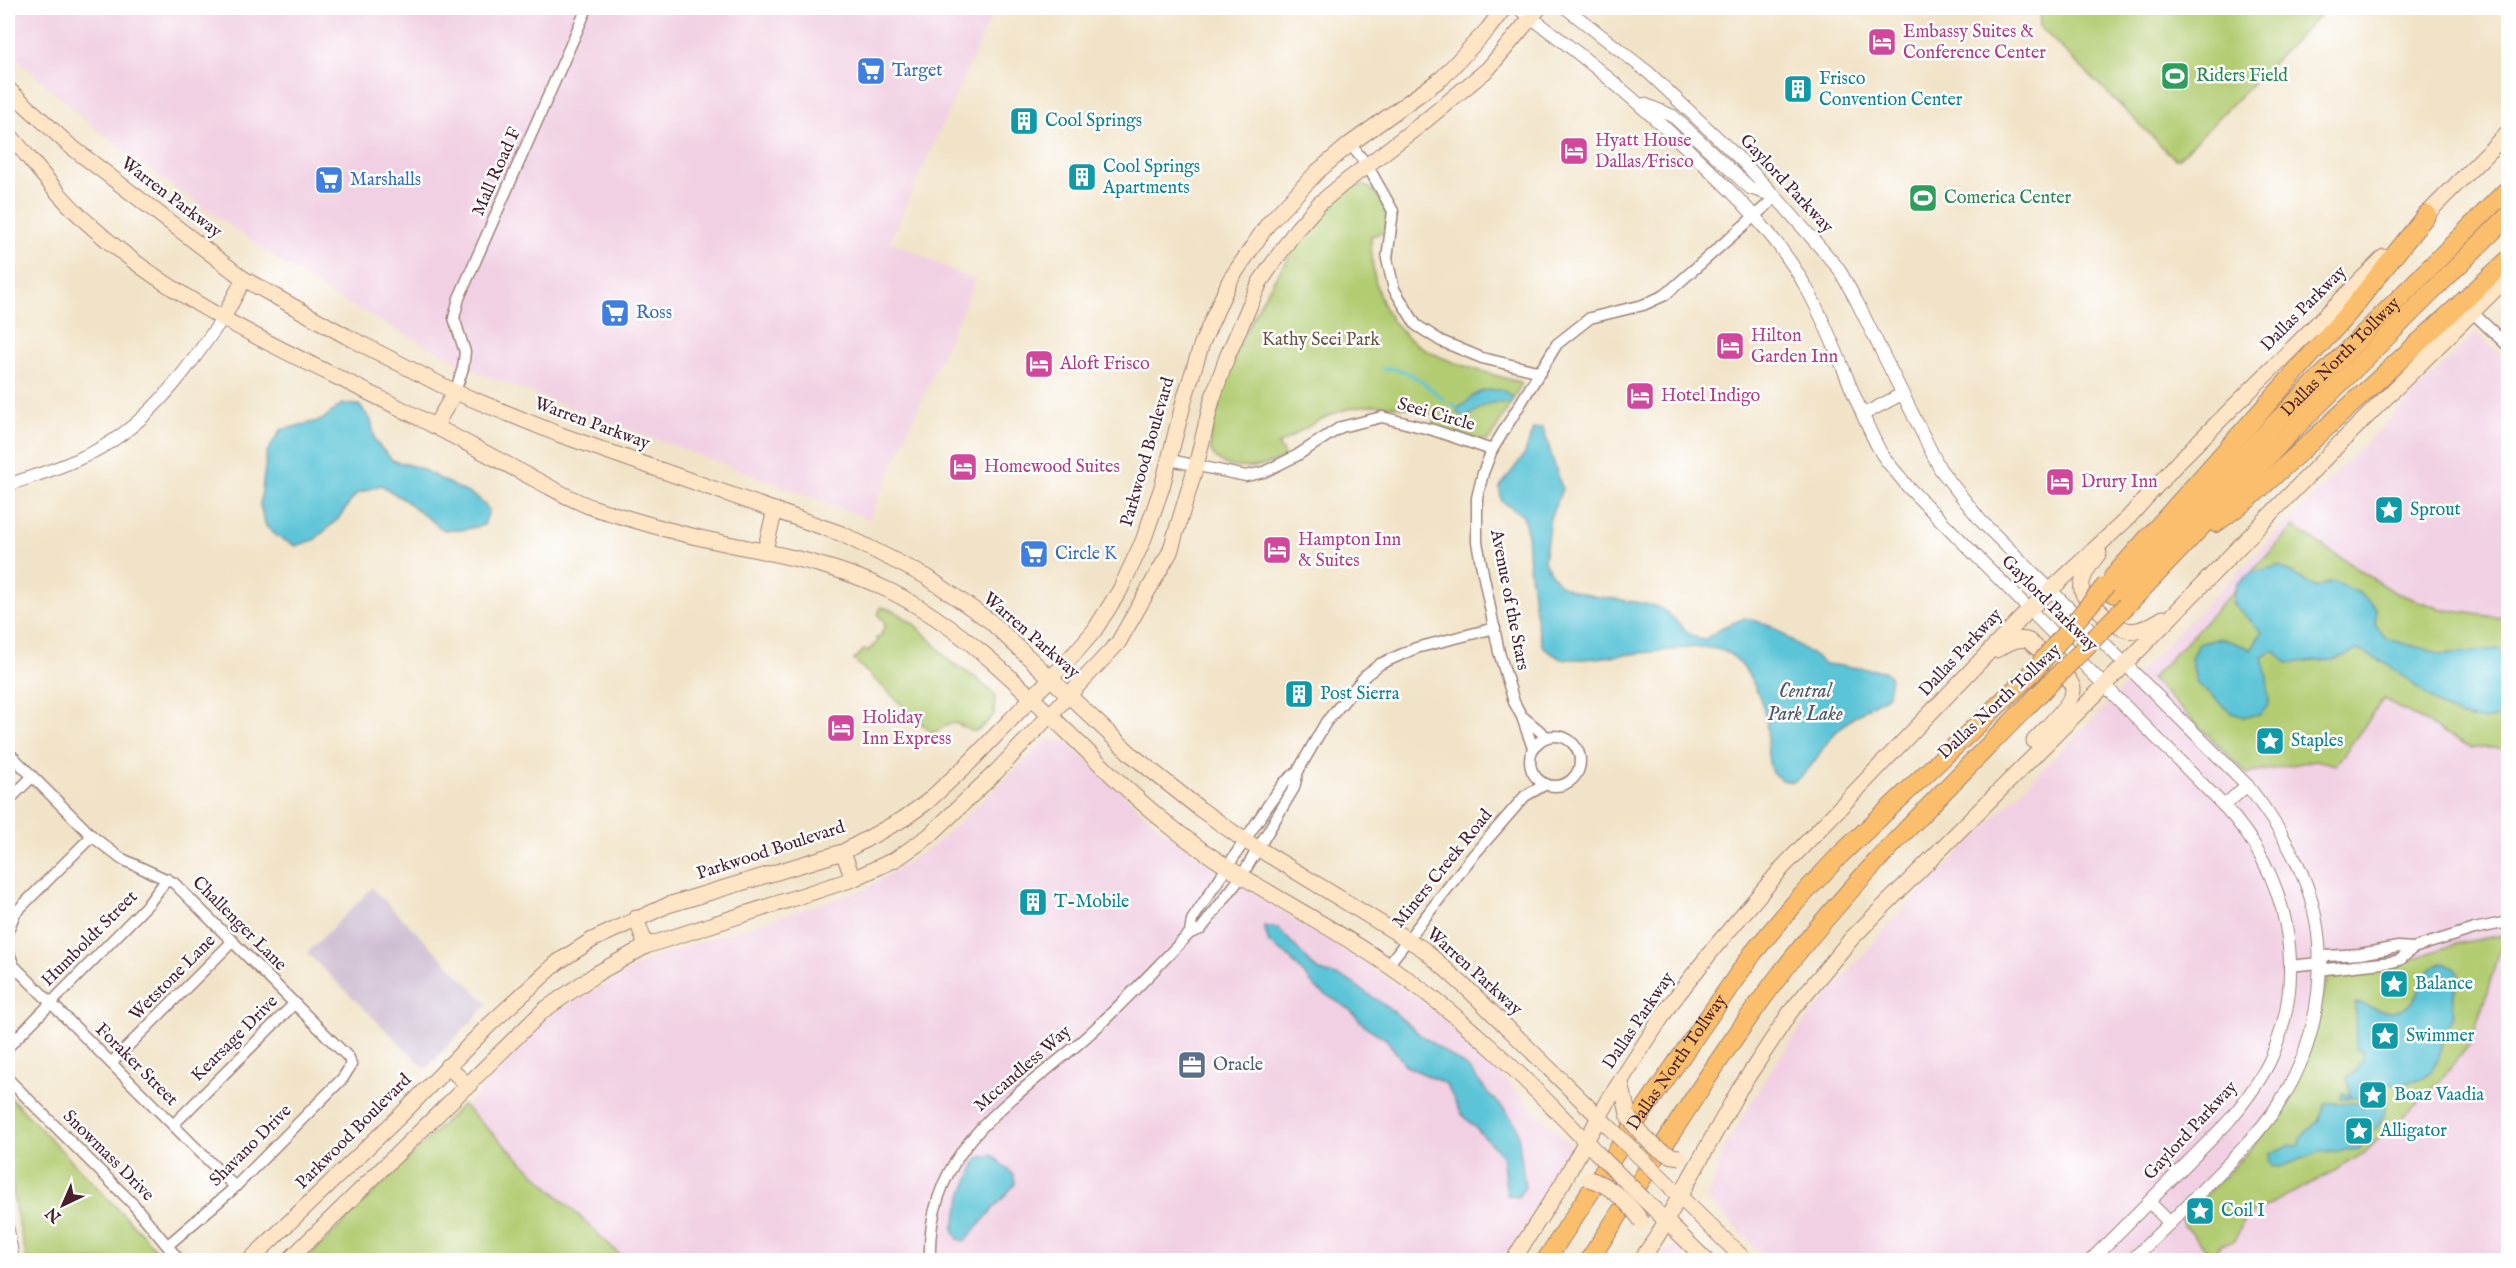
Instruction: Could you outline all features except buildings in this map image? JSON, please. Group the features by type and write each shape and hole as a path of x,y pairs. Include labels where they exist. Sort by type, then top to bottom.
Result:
{"highway":[{"path":"2438,259 2508,173"},
{"name":"Dallas North Tollway","path":"1546,1260 1640,1117 1753,953 1795,903 1839,856 2115,595 2279,419 2508,189"},
{"path":"2115,595 2350,311 2427,214"},
{"name":"Dallas North Tollway","path":"1589,1260 1741,1030 1819,926 1906,831 2041,692 2115,595 2178,552 2293,430 2508,216"},
{"path":"2453,272 2508,229"},
{"path":"2178,552 2252,497 2508,260"},
{"path":"1601,1260 1620,1213"}],"main road":[{"name":"Parkwood Boulevard","path":"250,1260 401,1114 447,1066 558,962 592,940 636,918 701,894 843,852 903,819 927,802 1031,699 1094,631 1120,590 1143,541 1170,460 1192,370 1216,309 1230,280 1268,224 1317,172 1350,144 1442,78 1488,29 1504,8"},
{"path":"289,1260 544,1010 603,970 646,946 853,879 896,859 929,836 983,786 1118,643 1154,581 1170,552 1196,466 1212,400 1227,357 1260,282 1296,230 1319,204 1488,69 1536,12"},
{"name":"Warren Parkway","path":"8,88 69,145 244,279 346,336 455,392 558,434 842,534 927,577 990,621 1132,755 1244,840 1408,938 1472,993 1745,1260"},
{"name":"Dallas Parkway","path":"1513,1260 1562,1184 1591,1147 1605,1122 1621,1083 1670,1006 1714,948 1782,868 2030,609 2128,519 2179,461 2508,132"},
{"path":"8,133 90,226 152,273 223,318 277,348 435,426 587,506 704,539 765,550 836,570 894,593 960,636 1161,820 1227,868 1388,965 1436,1001 1509,1064 1706,1260"},
{"path":"1645,1254 1660,1216 1675,1191 1791,1011 1876,913 2105,685 2333,450 2508,276"},
{"path":"223,318 244,279"},
{"path":"435,426 455,392"},
{"path":"765,550 775,510"},
{"path":"2128,519 2097,556 2084,577 2081,590 2085,597 2118,628 2128,631 2150,627 2179,608"},
{"path":"1985,656 2023,638 2069,679 2073,688 2072,695 2059,714 1996,784 1985,805"},
{"path":"843,852 853,879"},
{"path":"636,918 646,946"},
{"path":"447,1066 469,1086"},
{"path":"1621,1083 1622,1097 1629,1118 1659,1150 1671,1156 1680,1157 1700,1146 1715,1131"},
{"path":"1562,1184 1589,1179 1610,1189 1642,1222 1645,1254"}],"street":[{"name":"Mall Road F","path":"455,392 463,368 465,352 454,318 459,298 587,8"},
{"name":"Gaylord Parkway","path":"1518,8 1536,12 1688,149 1755,216 1807,289 1833,340 1881,452 1908,487 2224,806 2253,841 2274,880 2286,926 2289,966 2287,998 2272,1055 2256,1085 2226,1124 2091,1260"},
{"name":"Gaylord Parkway","path":"1566,8 1649,73 1741,160 1839,269 1940,470 1981,521 2247,786 2288,843 2303,876 2314,915 2319,985 2312,1025 2302,1060 2287,1091 2250,1141 2132,1260"},
{"path":"1635,101 1673,116 1750,188 1776,197"},
{"path":"1350,144 1367,165 1393,212 1387,258 1394,289 1416,325 1441,341 1482,358 1541,372"},
{"name":"Avenue of the Stars","path":"1533,748 1514,702 1495,628 1478,542 1477,498 1483,472 1492,450 1512,421 1557,344 1590,318 1643,305 1665,295 1776,197"},
{"path":"2473,313 2508,346"},
{"path":"8,485 86,456 124,433 152,411 181,379 223,318"},
{"path":"1864,414 1902,394"},
{"name":"Seei Circle","path":"1170,460 1246,476 1263,472 1296,456 1341,427 1382,417 1433,430 1492,450"},
{"path":"1298,771 1326,722 1373,669 1416,648 1495,628"},
{"name":"Avenue of the Stars","path":"1522,717 1547,737"},
{"path":"1554,736 1568,740 1578,750 1580,758 1577,772 1568,782 1561,785 1546,784 1533,773 1530,756 1533,748 1547,737 1554,736"},
{"name":"Challenger Lane","path":"8,752 92,836 120,858 167,879 183,891 345,1052 351,1065"},
{"name":"Mccandless Way","path":"1190,933 1191,920 1244,840 1284,783 1298,771"},
{"name":"Mccandless Way","path":"930,1260 934,1221 946,1177 975,1132 1013,1096 1077,1044 1190,933 1201,929 1241,877 1294,788 1298,771"},
{"name":"Miners Creek Road","path":"1525,796 1533,773"},
{"path":"8,801 32,777"},
{"name":"Miners Creek Road","path":"1388,965 1471,858 1525,796 1546,784"},
{"path":"2224,806 2247,786"},
{"path":"8,930 11,915 92,836"},
{"name":"Humboldt Street","path":"8,1047 149,903 167,879"},
{"path":"2289,966 2319,963 2326,969 2382,964 2400,960 2413,948 2474,929 2508,922"},
{"name":"Wetstone Lane","path":"111,1064 233,941"},
{"name":"Foraker Street","path":"8,951 11,965 235,1187"},
{"name":"Kearsage Drive","path":"173,1125 295,1003"},
{"name":"Shavano Drive","path":"168,1245 235,1187 344,1078 351,1065"},
{"name":"Snowmass Drive","path":"8,1079 133,1204 179,1260"},
{"path":"2149,1202 2170,1223"},
{"path":"8,1230 13,1260"}],"shaded area":[{"path":"8,8 995,8 890,241 975,281 869,519 481,374 325,292 157,175 90,124 8,51"},
{"path":"2476,332 2508,363 2508,1260 1768,1260 1707,1199 1725,1147 1767,1076 1804,1023 1895,918"},
{"path":"1047,740 1067,742 1160,828 1204,861 1431,1006 1573,1148 1523,1230 1500,1260 625,1260 465,1107 549,1015 654,957 864,890 936,844"},
{"path":"372,888 488,1004 426,1069 307,953"},
{"path":"1675,1246 1686,1250 1696,1260 1660,1260 1666,1251"}],"green space":[{"name":"Riders Field","path":"2039,8 2327,8 2178,159 2175,159 2040,27"},
{"name":"Kathy Seei Park","path":"1363,185 1375,192 1385,210 1385,232 1371,236 1374,273 1382,302 1395,324 1413,341 1435,354 1460,365 1522,383 1491,438 1485,441 1432,427 1437,416 1409,408 1370,405 1339,412 1310,425 1278,445 1285,457 1261,466 1227,465 1216,458 1211,451 1211,434 1224,386 1245,333 1272,283 1305,236 1346,191"},
{"path":"2294,527 2393,592 2441,609 2508,619 2508,748 2472,748 2384,699 2336,765 2316,760 2247,774 2151,679"},
{"path":"881,607 895,611 915,625 949,661 976,678 995,695 994,715 983,726 972,731 953,723 936,732 931,732 854,660 878,641 876,638 880,637 885,626 884,621 878,615"},
{"path":"2508,934 2508,948 2500,950 2471,1043 2439,1082 2363,1154 2245,1217 2235,1241 2221,1245 2211,1254 2184,1226 2182,1219 2248,1152 2277,1117 2316,1030 2327,977 2337,973 2386,968 2455,944"},
{"path":"8,1095 144,1236 163,1260 27,1260 15,1207 8,1157"},
{"path":"462,1105 465,1107 625,1260 306,1260"}],"water":[{"path":"1490,390 1502,390 1514,398 1510,404 1496,402 1487,404 1467,417 1458,414 1457,408 1474,395"},
{"path":"342,404 359,405 371,420 375,441 392,460 419,468 478,498 489,510 484,525 462,530 444,530 381,485 356,494 338,519 314,540 296,546 278,537 266,526 260,505 267,452 281,430 322,420"},
{"name":"Central Park Lake","path":"1543,428 1562,489 1550,518 1544,561 1560,584 1580,593 1648,604 1659,608 1691,635 1704,640 1723,627 1745,618 1770,625 1825,664 1884,671 1891,678 1888,695 1841,727 1806,772 1793,782 1782,780 1772,773 1768,756 1766,717 1759,696 1749,675 1728,653 1713,648 1696,647 1586,659 1561,659 1548,651 1542,645 1537,625 1527,532 1523,516 1501,500 1500,487 1525,454 1533,429"},
{"path":"2279,566 2317,588 2332,581 2359,593 2377,609 2375,625 2387,639 2443,654 2498,649 2508,654 2508,715 2489,719 2473,719 2445,709 2389,666 2357,650 2334,660 2287,663 2274,650 2262,657 2267,677 2269,702 2260,715 2244,717 2232,713 2196,682 2191,657 2199,644 2221,638 2251,649 2262,632 2232,603 2237,584 2252,572"},
{"path":"1264,926 1278,928 1317,970 1346,979 1393,1011 1418,1033 1469,1069 1517,1127 1525,1187 1518,1197 1507,1195 1502,1155 1461,1113 1446,1084 1406,1066 1386,1039 1365,1026 1348,1008 1318,990 1287,955 1269,943"},
{"path":"2444,963 2456,969 2458,981 2453,996 2453,1018 2445,1033 2434,1067 2428,1074 2411,1082 2387,1084 2386,1088 2374,1086 2368,1090 2370,1098 2341,1098 2342,1093 2351,1096 2347,1077 2357,1071 2358,1064 2362,1063 2362,1050 2356,1050 2355,1003 2378,1010 2403,1009 2417,996 2429,972 2435,966"},
{"path":"2326,1103 2386,1103 2380,1122 2359,1149 2320,1152 2280,1167 2272,1166 2269,1162 2270,1154 2289,1145 2299,1145 2302,1136 2318,1121"},
{"path":"992,1155 1014,1175 1015,1184 965,1241 958,1239 953,1230 963,1193 978,1158"}],"waterway":[{"path":"1383,369 1409,373 1444,400"},
{"path":"1452,403 1457,408"}],"place":[{"name":"Embassy Suites & Conference Center","path":"1882,42"},
{"name":"Target","path":"871,71"},
{"name":"Riders Field","path":"2175,76"},
{"name":"Frisco Convention Center","path":"1798,89"},
{"name":"Cool Springs","path":"1024,121"},
{"name":"Hyatt House Dallas/Frisco","path":"1574,151"},
{"name":"Cool Springs Apartments","path":"1082,177"},
{"name":"Marshalls","path":"329,180"},
{"name":"Comerica Center","path":"1923,198"},
{"name":"Ross","path":"615,313"},
{"name":"Hilton Garden Inn","path":"1730,346"},
{"name":"Aloft Frisco","path":"1039,364"},
{"name":"Hotel Indigo","path":"1640,396"},
{"name":"Homewood Suites","path":"963,467"},
{"name":"Drury Inn","path":"2060,482"},
{"name":"Sprout","path":"2389,510"},
{"name":"Hampton Inn & Suites","path":"1277,550"},
{"name":"Circle K","path":"1034,554"},
{"name":"Post Sierra","path":"1299,694"},
{"name":"Holiday Inn Express","path":"841,728"},
{"name":"Staples","path":"2270,741"},
{"name":"T-Mobile","path":"1033,902"},
{"name":"Balance","path":"2394,984"},
{"name":"Swimmer","path":"2385,1036"},
{"name":"Oracle","path":"1192,1065"},
{"name":"Boaz Vaadia","path":"2373,1095"},
{"name":"Alligator","path":"2359,1131"},
{"name":"Coil I","path":"2200,1211"}]}
